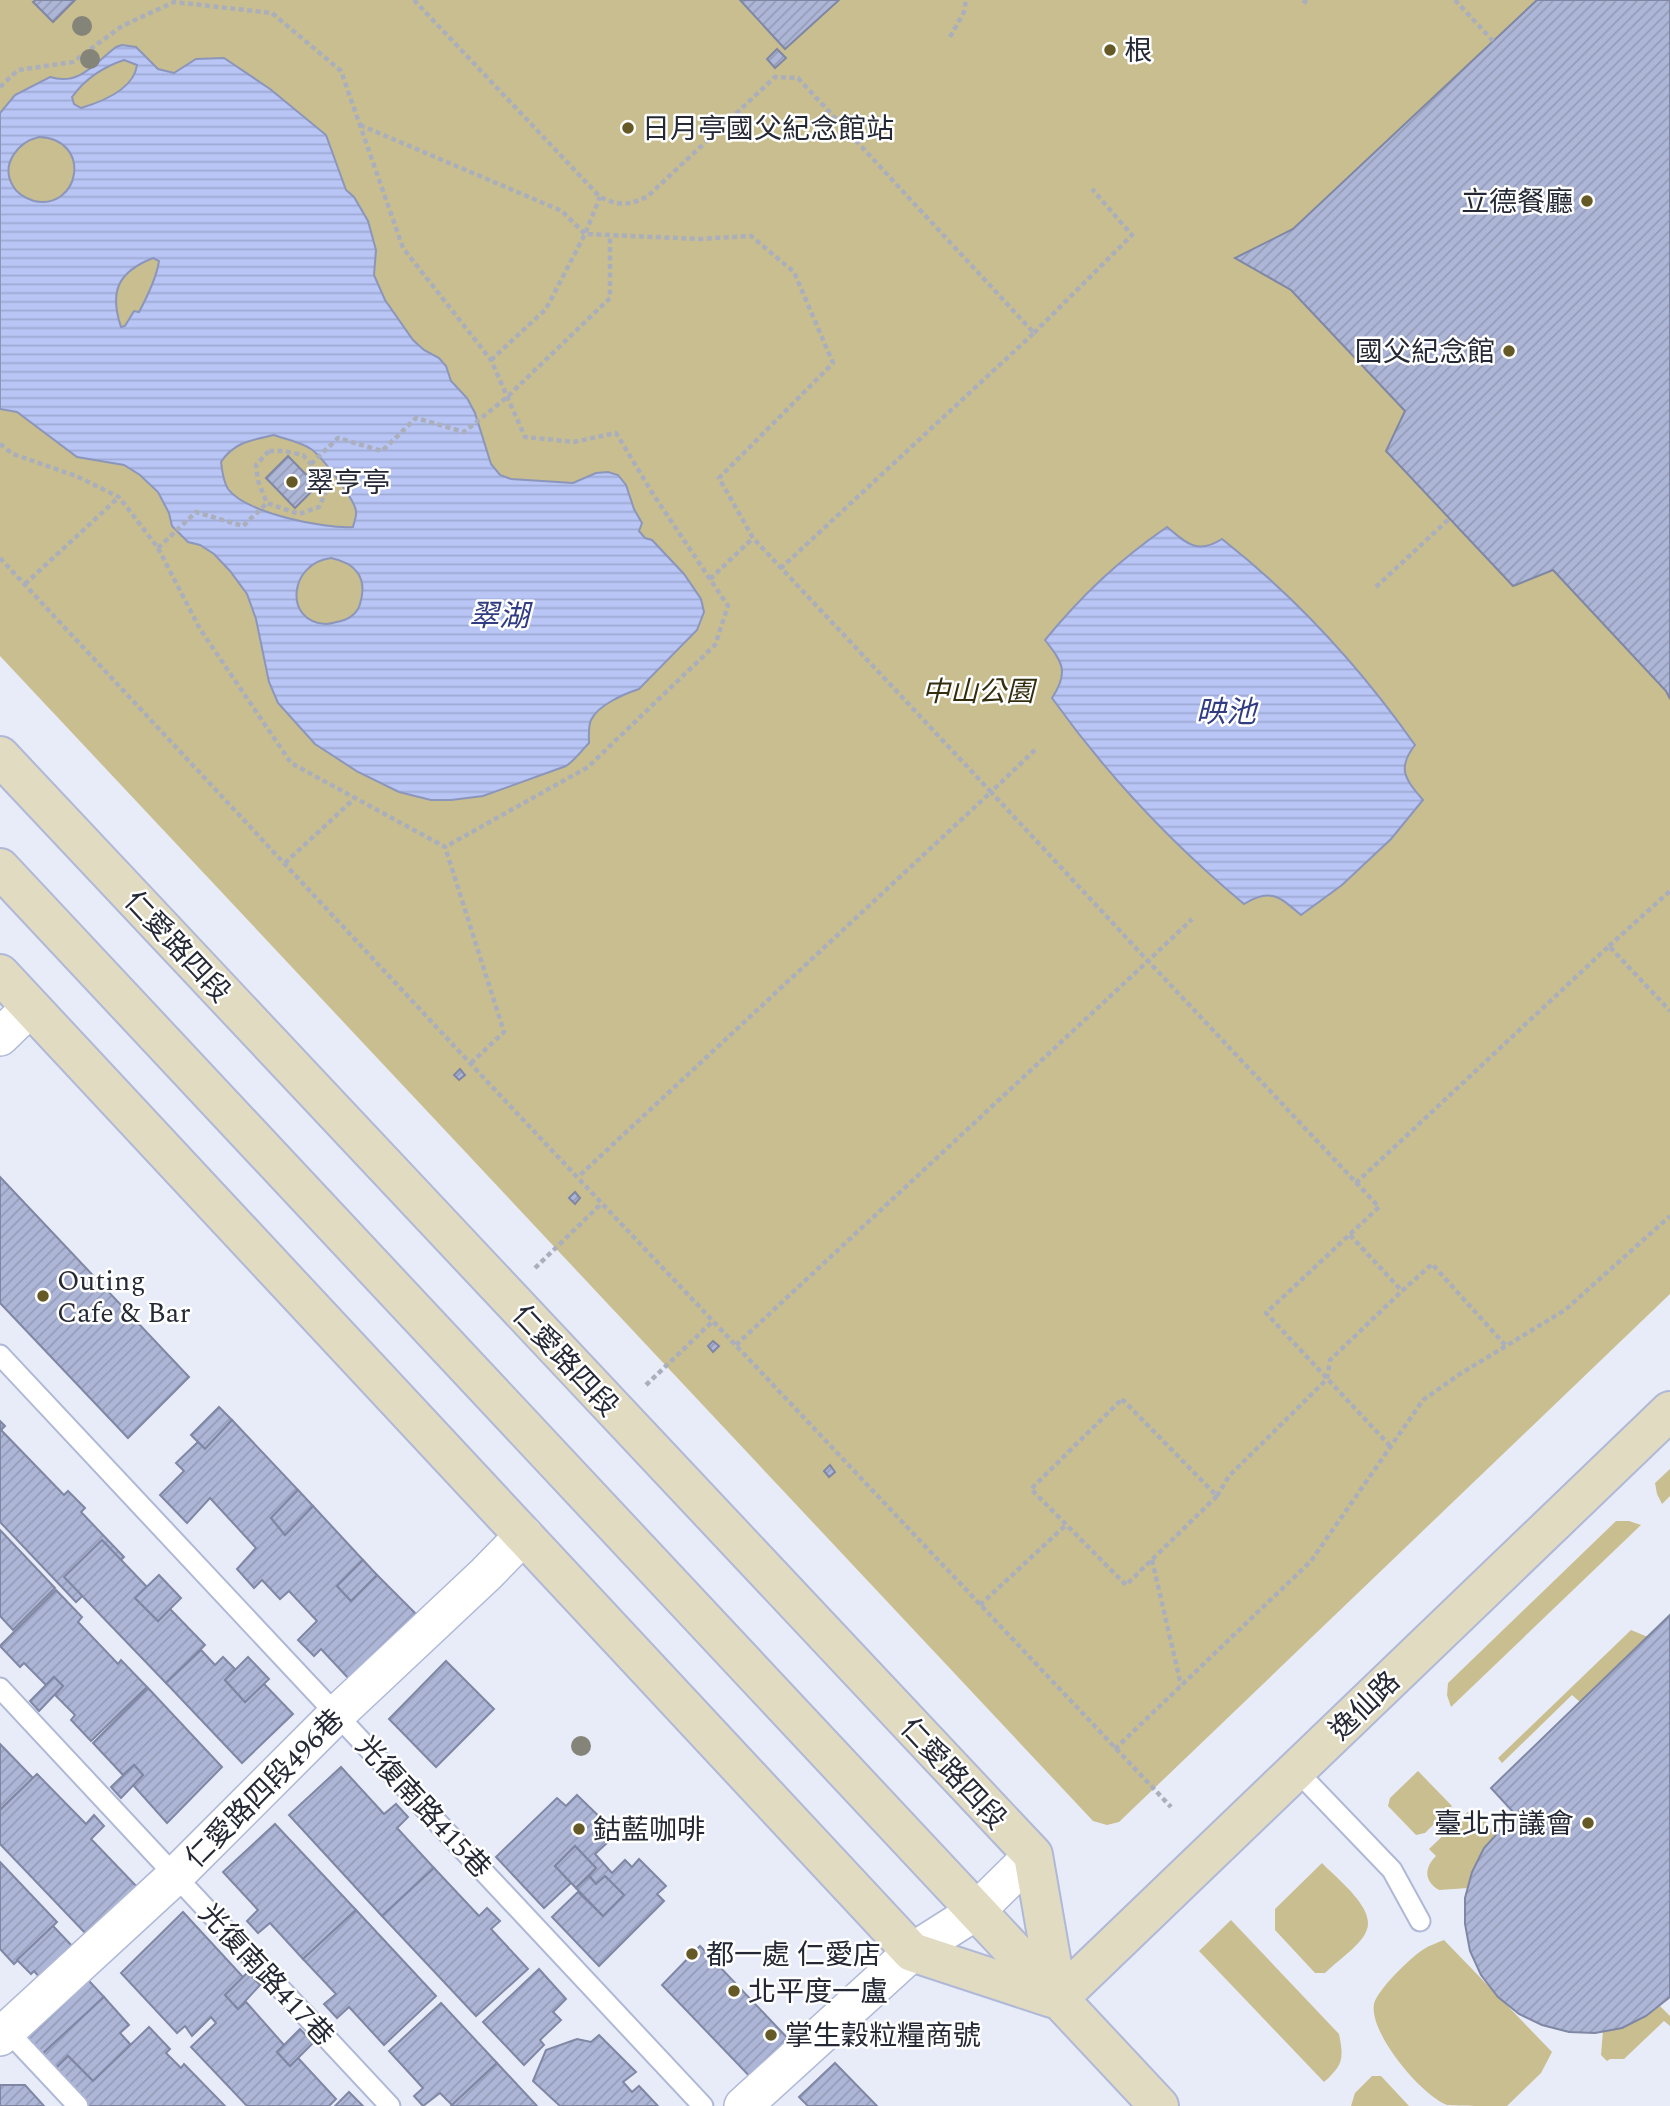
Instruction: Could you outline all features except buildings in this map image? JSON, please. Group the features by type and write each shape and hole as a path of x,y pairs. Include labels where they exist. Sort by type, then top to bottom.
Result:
{"main road":[{"name":"仁愛路四段","path":"0,756 1033,1855"},
{"path":"0,868 1158,2106"},
{"path":"0,974 912,1952 1058,1999"},
{"name":"逸仙路","path":"1058,1999 1670,1411"},
{"path":"1033,1855 1058,1999"}],"street":[{"path":"0,1037 31,1007"},
{"name":"仁愛路四段496巷","path":"2,2030 175,1876 338,1713 524,1535"},
{"path":"743,2106 912,1952 975,1912 1033,1855"}],"lane":[{"name":"光復南路415巷","path":"0,1355 338,1713 703,2106"},
{"name":"光復南路417巷","path":"0,1688 390,2106"},
{"path":"1296,1770 1392,1870 1420,1921"},
{"path":"2,2030 78,2106"}],"path":[{"path":"414,0 600,197 615,205 625,205 648,196 775,77 798,78 1034,333"},
{"path":"950,37 964,12 966,0"},
{"path":"1303,0 1309,5"},
{"path":"1455,0 1493,41"},
{"path":"0,87 18,70 73,62 122,26 174,1 272,13 341,71 403,248 491,360 525,437 574,442 616,433 728,606 715,645 588,767 444,847"},
{"path":"360,125 562,211 585,234 700,239 751,236 794,272 832,362 719,478 753,538 1379,1207 1266,1313 1391,1447"},
{"path":"781,568 1034,333 1132,235 1092,189"},
{"path":"491,360 546,309 585,234 600,197"},
{"path":"311,464 338,438 382,451 416,418 464,432 506,398 610,298 610,235"},
{"path":"0,444 13,454 76,477 119,497 158,548 200,629 290,763 444,847 505,1032 471,1063"},
{"path":"269,451 303,455 322,476 325,494 319,507 299,514 267,503 258,481 256,465 269,451"},
{"path":"25,584 119,497"},
{"path":"158,548 196,512 243,526 267,503"},
{"path":"1376,587 1450,518"},
{"path":"710,579 753,538"},
{"path":"0,558 1171,1807"},
{"path":"578,1177 1035,750"},
{"path":"285,863 355,798"},
{"path":"1356,1183 1670,891"},
{"path":"736,1345 1192,919"},
{"path":"1609,946 1670,1011"},
{"path":"534,1268 602,1203"},
{"path":"1115,1749 1311,1561 1423,1400 1565,1310 1670,1216"},
{"path":"1350,1235 1402,1291"},
{"path":"1217,1496 1122,1399 1031,1489 1126,1585 1217,1496 1228,1476 1327,1379 1330,1360 1432,1264 1506,1346"},
{"path":"646,1385 713,1321"},
{"path":"980,1605 1066,1524"},
{"path":"1152,1560 1181,1686"}],"green space":[{"name":"中山公園","path":"0,0 1670,0 1670,1294 1119,1822 1107,1825 1093,1821 0,656"},
{"path":"1670,1469 1670,1496 1662,1504 1655,1483"},
{"path":"1616,1521 1641,1525 1451,1707 1447,1695 1448,1683"},
{"path":"1631,1630 1648,1637 1580,1702 1572,1695 1502,1763 1498,1758"},
{"path":"1418,1771 1452,1806 1425,1833 1416,1835 1388,1806 1390,1798"},
{"path":"1472,1808 1496,1833 1479,1859 1468,1888 1439,1890 1431,1883 1427,1874 1429,1865 1436,1856 1429,1849"},
{"path":"1322,1863 1355,1896 1367,1915 1368,1925 1362,1939 1352,1949 1325,1973 1315,1973 1275,1930 1275,1909"},
{"path":"1231,1920 1339,2034 1340,2061 1324,2082 1199,1951"},
{"path":"1444,1940 1552,2052 1541,2073 1507,2106 1447,2105 1436,2099 1399,2062 1380,2031 1375,2016 1376,1998 1395,1974 1418,1953"},
{"path":"1660,2006 1670,2016 1670,2026 1664,2021 1624,2059 1607,2061 1601,2055 1603,2031 1633,2022"},
{"path":"1372,2076 1381,2076 1409,2106 1351,2106 1355,2093"}],"water":[{"name":"翠湖","path":"116,47 136,47 158,69 174,73 196,59 224,58 270,89 326,135 346,190 354,197 368,221 376,250 374,275 385,300 413,340 446,366 451,381 467,398 475,413 491,464 500,475 511,479 573,483 596,473 618,475 626,485 642,523 639,531 645,538 652,540 684,574 701,599 704,612 697,630 639,689 612,701 594,715 589,726 589,743 566,766 483,796 451,800 431,800 399,792 358,772 315,744 278,703 269,682 256,619 247,594 214,554 200,545 188,542 172,526 169,513 158,492 140,475 124,465 77,457 17,412 0,409 0,113 15,95 50,77 60,79 78,76","holes":["124,60 137,65 135,73 123,88 107,98 81,108 74,104 72,97 83,85 95,74","39,137 56,141 67,149 73,161 74,174 70,186 62,196 50,201 34,201 15,189 10,178 10,162 18,149","153,258 159,261 154,280 139,312 134,311 125,326 121,327 116,303 119,284 124,276","274,435 303,444 316,453 350,497 356,513 353,527 286,518 237,498 228,489 221,462 238,446","331,558 353,568 361,579 362,587 360,604 355,612 344,620 326,624 312,621 303,614 298,604 297,592 306,570 317,562"]},
{"name":"映池","path":"1167,527 1192,545 1206,546 1222,539 1250,562 1302,610 1350,661 1415,745 1409,753 1405,768 1408,780 1423,800 1391,839 1342,885 1301,915 1274,896 1261,896 1244,904 1217,881 1141,807 1095,754 1052,698 1061,681 1062,668 1045,640 1102,579"}],"place":[{"name":"根","path":"1110,50"},
{"name":"日月亭國父紀念館站","path":"628,128"},
{"name":"立德餐廳","path":"1587,201"},
{"name":"國父紀念館","path":"1509,351"},
{"name":"翠亨亭","path":"292,482"},
{"name":"Outing Cafe & Bar","path":"43,1296"},
{"name":"臺北市議會","path":"1588,1823"},
{"name":"鈷藍咖啡","path":"579,1829"},
{"name":"都一處 仁愛店","path":"692,1954"},
{"name":"北平度一盧","path":"734,1991"},
{"name":"掌生穀粒糧商號","path":"771,2035"}]}
